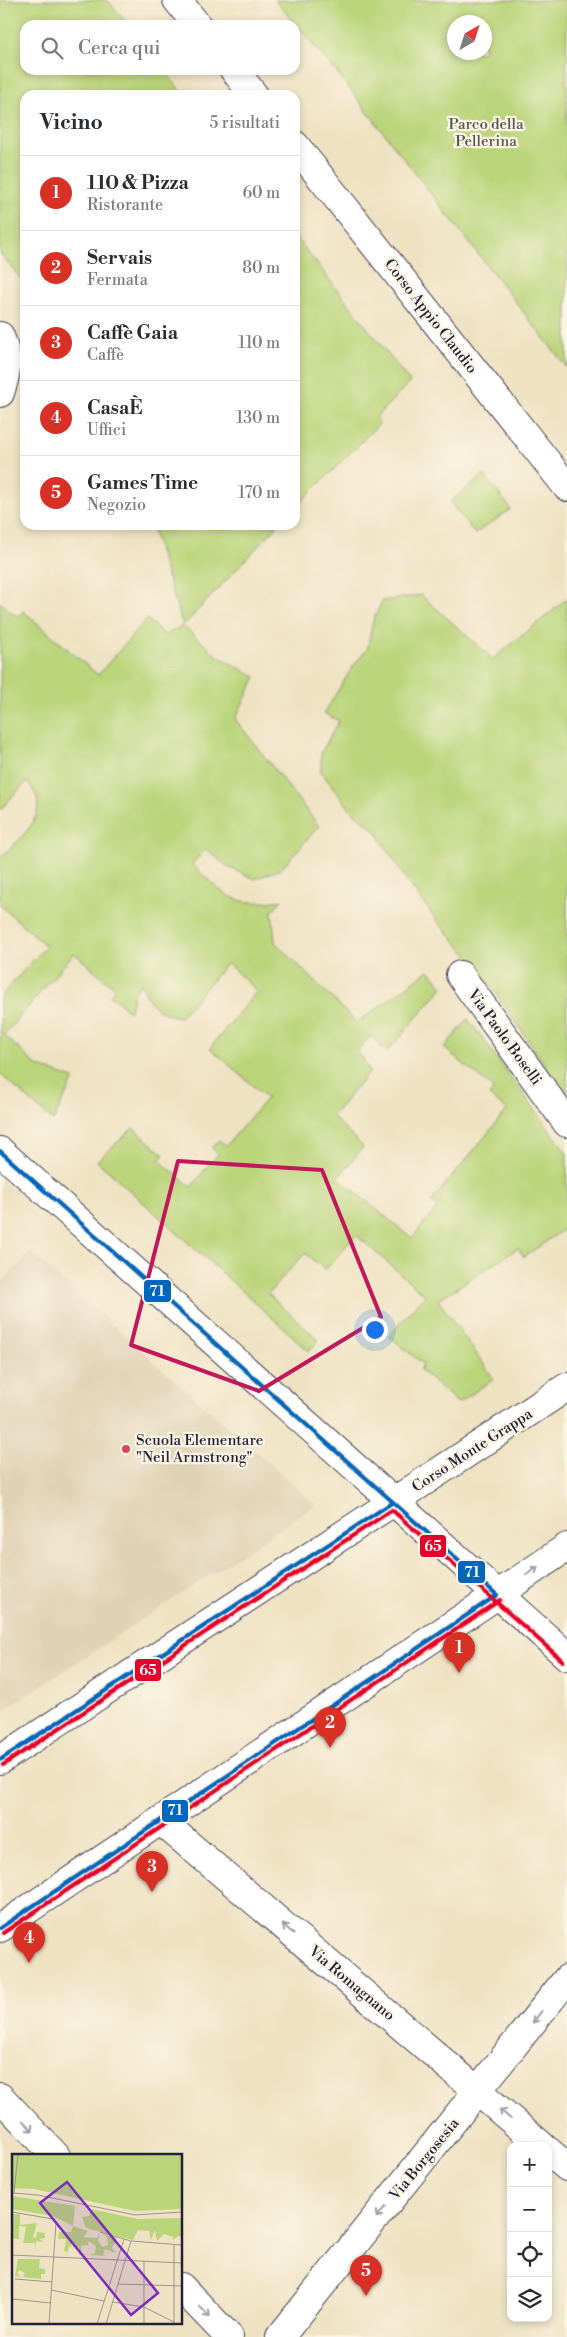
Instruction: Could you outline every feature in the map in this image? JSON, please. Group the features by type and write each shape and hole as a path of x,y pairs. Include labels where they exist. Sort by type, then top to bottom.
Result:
{"street":[{"path":"177,0 193,20"},
{"path":"238,75 250,90"},
{"name":"Corso Appio Claudio","path":"300,151 567,487"},
{"path":"0,336 6,351 8,370 0,394"},
{"name":"Via Paolo Boselli","path":"460,975 567,1123"},
{"path":"0,1151 567,1656"},
{"name":"Corso Monte Grappa","path":"0,1760 567,1387"},
{"path":"0,1928 567,1547"},
{"name":"Via Romagnano","path":"160,1821 537,2142"},
{"name":"Via Borgosesia","path":"280,2337 567,1979"},
{"path":"0,2097 54,2154"},
{"path":"552,2154 567,2167"},
{"path":"182,2288 229,2337"}],"highlighted area":[{"path":"178,1161 322,1170 381,1317 259,1391 131,1345"}],"shaded area":[{"name":"Scuola Elementare \"Neil Armstrong\"","path":"30,1252 316,1505 0,1713 0,1285"}],"green space":[{"path":"0,0 107,0 124,20 20,20 20,75 168,75 180,90 20,90 20,278 0,253"},
{"name":"Parco della Pellerina","path":"275,0 567,0 567,368 338,74 300,29 300,20 292,20"},
{"path":"300,242 410,382 376,417 379,424 300,503"},
{"path":"484,475 511,509 475,534 450,502"},
{"path":"153,530 273,530 183,626"},
{"path":"421,595 493,659 567,599 567,1097 476,964 437,921 406,879 375,830 352,811 321,772 321,753 339,721 324,713 354,665 367,649 373,621 382,601"},
{"path":"0,602 17,617 23,611 98,675 147,619 165,635 183,626 219,657 256,677 235,719 319,826 281,869 255,879 228,867 206,849 192,864 213,884 231,897 252,902 282,900 272,911 275,942 357,1023 429,970 443,987 387,1052 371,1036 358,1050 370,1072 332,1116 363,1147 338,1178 412,1238 437,1208 431,1202 507,1110 489,1096 494,1089 444,1048 468,1019 567,1153 567,1227 524,1257 518,1248 438,1300 494,1379 458,1403 420,1370 423,1364 389,1336 425,1295 356,1235 325,1270 305,1253 268,1294 319,1340 309,1351 97,1161 133,1128 164,1155 159,1160 191,1187 218,1154 212,1148 219,1140 226,1146 267,1098 210,1048 257,991 227,963 180,1017 165,1013 155,1007 141,983 133,994 130,1012 110,995 115,988 74,953 4,1035 37,1066 74,1079 53,1121 0,1074 0,997 46,946 0,905 0,858 26,832 36,816 38,808 34,792 27,781 0,810"}],"transit line":[{"name":"71","path":"0,1151 497,1595 0,1928"},
{"name":"71","path":"0,1760 393,1502"},
{"name":"65","path":"3,1765 392,1510 563,1661"},
{"name":"65","path":"3,1933 500,1600"}],"place":[{"name":"Scuola Elementare \"Neil Armstrong\"","path":"126,1449"},
{"name":"110 & Pizza","path":"459,1673"},
{"name":"Servais","path":"330,1748"},
{"name":"Caffè Gaia","path":"152,1892"},
{"name":"CasaÈ","path":"29,1963"},
{"name":"Games Time","path":"366,2296"}]}
